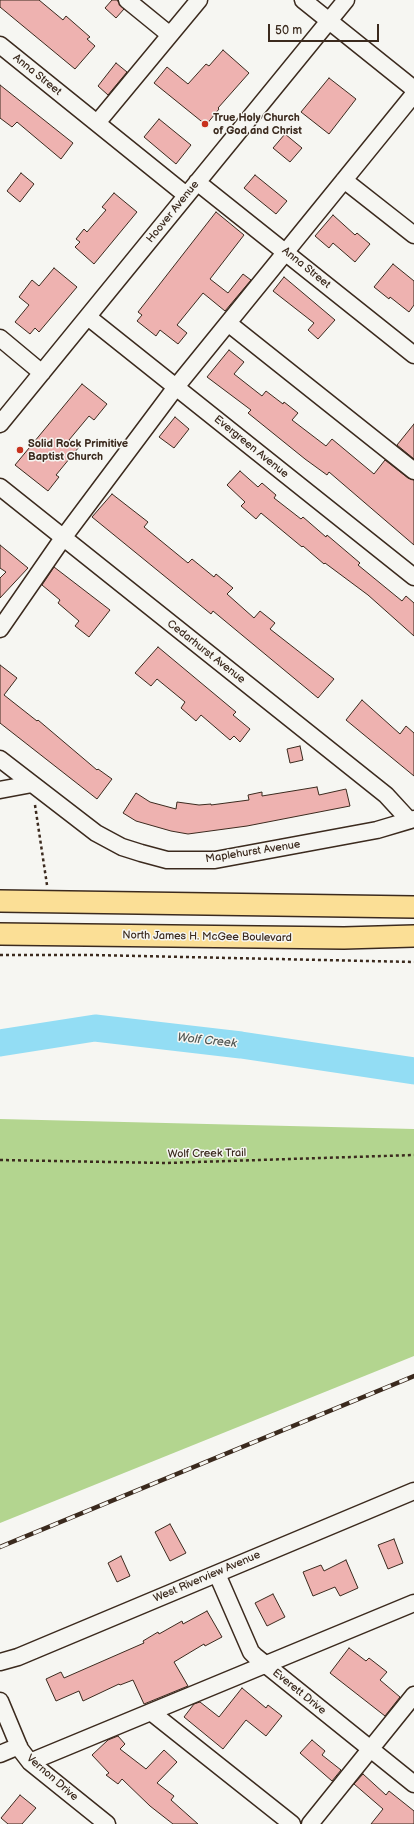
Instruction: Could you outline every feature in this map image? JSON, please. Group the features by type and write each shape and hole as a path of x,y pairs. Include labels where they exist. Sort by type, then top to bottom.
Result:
{"main road":[{"path":"0,901 414,907"},
{"name":"North James H. McGee Boulevard","path":"0,934 344,938 414,936"}],"street":[{"path":"127,0 170,35"},
{"path":"97,123 199,0"},
{"path":"303,0 414,89"},
{"name":"Hoover Avenue","path":"0,424 346,0"},
{"name":"Anna Street","path":"0,45 186,195"},
{"path":"0,629 63,538 176,387 414,94"},
{"path":"344,180 414,235"},
{"name":"Anna Street","path":"197,182 414,355"},
{"name":"Evergreen Avenue","path":"88,317 414,577"},
{"path":"228,323 414,471"},
{"path":"0,338 42,372"},
{"name":"Cedarhurst Avenue","path":"0,487 386,795 412,820"},
{"name":"Maplehurst Avenue","path":"0,759 108,840 141,854 168,860 215,860 377,830 412,820"},
{"path":"0,790 32,784"},
{"name":"West Riverview Avenue","path":"0,1662 18,1657 217,1574 250,1558 414,1491"},
{"name":"Everett Drive","path":"217,1574 251,1652 265,1665 414,1784"},
{"path":"30,1762 414,1603"},
{"path":"310,1824 414,1695"},
{"name":"Vernon Drive","path":"0,1701 18,1746 30,1762 107,1824"},
{"path":"151,1712 292,1824"},
{"path":"0,1754 18,1746"}],"path":[{"path":"32,784 49,902"},
{"path":"0,955 93,955 414,962"},
{"name":"Wolf Creek Trail","path":"0,1160 166,1163 414,1155"}],"green space":[{"path":"0,1119 414,1129 414,1356 0,1523"}],"building":[{"path":"0,0 39,0 63,20 66,16 90,37 87,39 95,46 75,69 0,7"},
{"path":"112,0 117,0 124,9 116,18 105,8"},
{"path":"223,50 249,73 218,108 219,109 206,125 154,83 167,67 188,84 206,64 209,66"},
{"path":"116,63 127,72 108,95 98,86"},
{"path":"329,78 356,99 329,134 301,112"},
{"path":"0,85 73,143 61,159 17,122 12,127 0,118"},
{"path":"159,119 191,145 176,164 144,137"},
{"path":"285,134 302,148 290,162 273,148"},
{"path":"21,173 34,184 20,202 7,191"},
{"path":"255,175 287,201 276,214 244,188"},
{"path":"114,193 137,212 94,264 75,247 80,242 76,239 84,229 87,232 106,210 102,207"},
{"path":"216,212 244,235 210,279 228,293 243,274 251,280 225,311 203,293 177,325 187,333 178,344 160,330 156,336 137,321 142,315 138,312"},
{"path":"333,215 355,235 357,233 370,244 355,262 333,243 329,248 315,236"},
{"path":"393,264 414,281 414,305 409,312 374,287"},
{"path":"54,268 77,287 39,332 35,328 30,334 15,322 29,305 19,297 32,280 39,286"},
{"path":"284,277 335,320 318,339 308,330 314,323 273,291"},
{"path":"229,350 244,362 234,374 262,396 266,391 283,404 284,402 298,413 292,420 326,446 332,439 374,474 385,460 408,478 414,480 414,545 329,472 327,475 305,459 248,413 251,410 207,377"},
{"path":"82,384 107,404 94,420 89,416 69,440 79,447 56,475 59,477 48,491 15,465"},
{"path":"175,417 189,429 174,448 159,437"},
{"path":"414,424 414,459 397,445"},
{"path":"240,471 258,487 262,483 276,495 274,498 301,519 303,517 326,537 327,535 360,563 358,565 402,601 406,596 414,603 414,636 368,595 325,563 324,564 261,513 256,519 241,506 245,502 227,485"},
{"path":"112,494 148,522 144,527 188,563 192,559 214,577 216,574 233,588 227,594 254,618 260,611 275,623 270,629 334,679 318,698 213,611 211,614 92,517"},
{"path":"0,545 28,568 0,598 0,578 6,572 0,568"},
{"path":"54,567 110,610 89,637 75,626 79,621 58,603 60,600 42,585"},
{"path":"158,647 236,712 233,715 250,729 240,742 234,736 230,740 201,715 196,721 181,708 185,702 157,679 151,686 135,673"},
{"path":"0,665 17,678 4,695 37,721 38,720 97,770 98,769 112,779 97,799 0,723"},
{"path":"362,700 400,734 406,726 414,733 414,776 346,720"},
{"path":"300,746 303,760 290,763 287,749"},
{"path":"317,787 319,795 346,789 350,806 247,826 188,834 171,831 136,821 123,813 136,793 150,802 176,809 177,802 211,805 249,800 248,795 262,792 262,796"},
{"path":"170,1524 186,1553 170,1561 155,1532"},
{"path":"394,1539 403,1563 388,1569 378,1545"},
{"path":"121,1556 130,1576 117,1582 108,1563"},
{"path":"346,1560 358,1588 340,1596 335,1587 313,1596 303,1572 321,1565 324,1571"},
{"path":"273,1594 285,1617 267,1626 255,1603"},
{"path":"207,1611 222,1637 205,1646 204,1644 174,1662 188,1686 144,1704 133,1680 120,1685 119,1684 83,1701 79,1691 56,1701 46,1679 61,1672 64,1678 144,1643 143,1641 158,1632 159,1634 182,1621 183,1624"},
{"path":"349,1648 366,1661 369,1658 387,1672 380,1680 400,1697 385,1716 330,1673"},
{"path":"242,1688 266,1708 268,1705 282,1716 266,1736 246,1720 223,1749 184,1717 194,1704 200,1702 219,1717"},
{"path":"118,1736 125,1744 120,1749 146,1769 164,1750 177,1762 157,1783 174,1796 171,1800 198,1824 173,1824 150,1806 122,1779 118,1784 106,1775 109,1773 92,1755 108,1740"},
{"path":"312,1740 325,1751 322,1755 341,1770 332,1781 300,1753"},
{"path":"363,1774 386,1795 389,1791 414,1811 414,1824 371,1824 383,1809 354,1784"},
{"path":"20,1795 36,1808 22,1824 8,1824 1,1818"}],"waterway":[{"name":"Wolf Creek","path":"0,1043 95,1028 241,1045 414,1071"}],"railway":[{"path":"0,1547 414,1376"}],"place":[{"name":"True Holy Church of God and Christ","path":"205,124"},
{"name":"Solid Rock Primitive Baptist Church","path":"20,450"}]}
